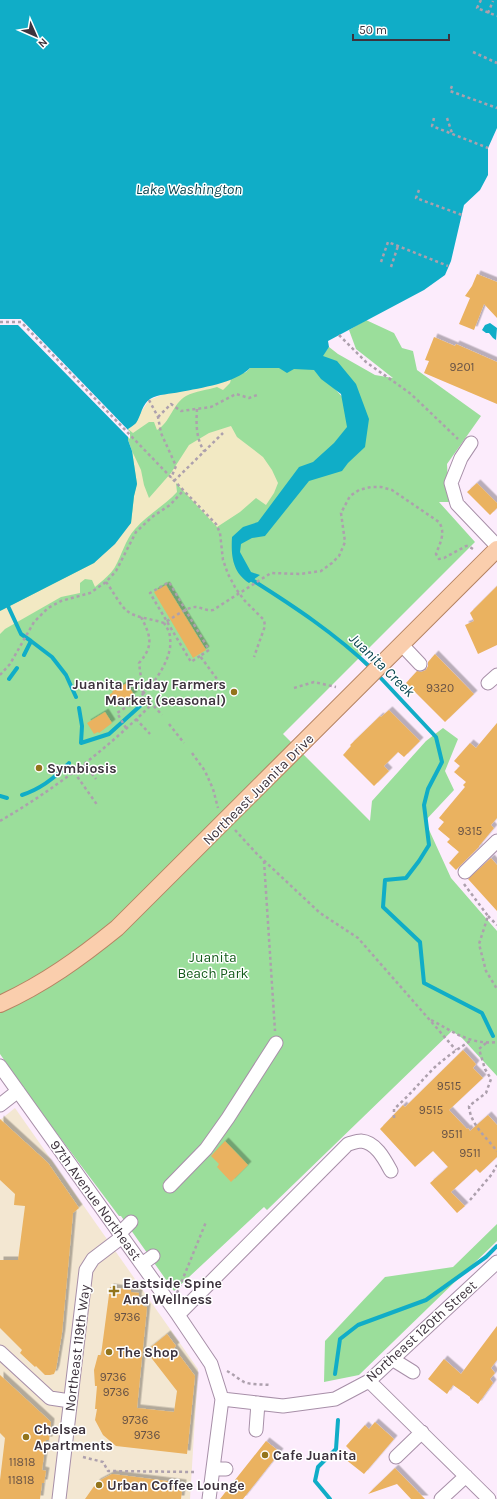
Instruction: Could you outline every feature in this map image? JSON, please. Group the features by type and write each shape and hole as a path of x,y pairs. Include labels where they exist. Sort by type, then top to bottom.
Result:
{"main road":[{"name":"Northeast Juanita Drive","path":"0,1004 44,982 77,960 117,928 497,549"}],"street":[{"path":"469,445 461,458 451,483 457,504 497,546"},
{"path":"402,645 420,664"},
{"path":"465,872 497,841"},
{"path":"170,1186 206,1149 228,1118 276,1043"},
{"name":"97th Avenue Northeast","path":"0,1066 18,1091 39,1114 211,1364 222,1399"},
{"path":"0,1105 18,1091"},
{"path":"178,1315 348,1144 362,1141 370,1145 382,1155 391,1171"},
{"name":"Northeast 119th Way","path":"59,1499 86,1270 93,1259 121,1235 131,1222"},
{"path":"142,1264 153,1256"},
{"name":"Northeast 120th Street","path":"222,1399 284,1406 335,1399 369,1381 497,1262"},
{"path":"0,1352 50,1398 70,1401"},
{"path":"392,1359 413,1372"},
{"path":"369,1381 489,1499"},
{"path":"209,1499 222,1399"},
{"path":"256,1430 258,1403"},
{"path":"396,1457 422,1432"},
{"path":"213,1469 226,1469"},
{"path":"441,1499 466,1476"}],"path":[{"path":"481,0 478,8 497,16"},
{"path":"488,13 493,1"},
{"path":"473,52 497,63"},
{"path":"452,86 450,91 497,108"},
{"path":"434,118 432,126 488,148"},
{"path":"448,118 452,134"},
{"path":"419,190 416,198 462,215"},
{"path":"381,262 388,242 448,266"},
{"path":"391,267 398,246"},
{"path":"0,322 21,322 216,524 220,533 223,560 228,574 239,594 264,620 265,626 254,657"},
{"path":"339,335 366,362 411,394 469,445"},
{"path":"158,417 171,404 181,411 211,407 236,394 249,398 257,395"},
{"path":"149,400 158,417 161,433 176,466 173,479"},
{"path":"197,409 196,427 200,445 204,451"},
{"path":"173,479 223,434"},
{"path":"106,582 127,611 135,617 165,622 195,607 206,611 213,610 271,573 300,574 321,571 332,563 343,550 345,539 341,513 350,496 371,486 392,490 438,522 442,528 442,534 436,554 439,559 444,558 466,546 474,549"},
{"path":"0,675 10,664 31,625 48,608 62,601 90,593 106,582 116,571 136,532 152,517 170,505 183,491"},
{"path":"168,582 185,611 209,650 191,662 165,622 150,593 168,582"},
{"path":"141,617 150,636 150,645 139,663 144,694 162,715"},
{"path":"126,727 117,713 132,704 144,694 156,679 165,662 171,638 165,622"},
{"path":"200,656 216,679"},
{"path":"294,688 314,682 336,687"},
{"path":"0,821 26,806 74,772 152,704"},
{"path":"136,719 150,734"},
{"path":"169,724 184,743"},
{"path":"192,753 206,771 213,789 217,807 220,810"},
{"path":"84,764 96,779"},
{"path":"74,772 98,806"},
{"path":"234,829 264,860 320,913 358,938 456,1050"},
{"path":"264,860 276,1043"},
{"path":"465,872 460,878 488,916 497,925"},
{"path":"488,916 479,944 486,971 497,989"},
{"path":"428,1019 470,1041 486,1043 497,1042"},
{"path":"394,1118 394,1109 404,1101 435,1068 456,1050 470,1041"},
{"path":"486,1043 479,1049 485,1069 491,1079 486,1093 468,1106 469,1114 474,1124 497,1151"},
{"path":"470,1200 492,1174 497,1165"},
{"path":"175,1299 206,1222"},
{"path":"224,1371 236,1376 242,1381 252,1384 270,1385"},
{"path":"83,1457 103,1462 108,1471 194,1472"}],"shaded area":[{"path":"15,1108 198,1369 190,1499 0,1499 0,1120"}],"green space":[{"name":"Juanita Beach Park","path":"366,320 394,333 402,348 413,351 417,370 481,416 447,464 449,502 439,502 475,542 283,734 370,821 372,801 426,741 443,728 458,739 445,771 454,790 425,821 451,878 497,931 497,1076 462,1038 452,1031 267,1210 264,1207 174,1291 121,1216 119,1216 34,1103 0,1054 0,611 132,451 128,440 128,429 141,412 246,372 250,368 314,366 368,425 322,356 329,347 338,354 375,375 393,378 356,349 349,330"},
{"path":"497,1224 497,1241 359,1375 324,1382 325,1341 385,1277 453,1267"}],"sand":[{"path":"231,379 230,383 223,390 217,387 186,396 178,403 165,423 157,430 154,422 149,422 133,433 128,429 136,423 149,400 164,394 206,386"},
{"path":"231,426 237,437 263,457 272,470 278,483 274,493 266,505 256,498 240,512 217,527 176,483 177,492 135,529 111,573 95,587 92,580 85,579 80,583 80,593 61,597 5,629 0,634 0,611 94,563 131,523 137,484 132,451 141,470 144,485 149,498 171,473 189,445 209,433"}],"water":[{"name":"Lake Washington","path":"0,0 497,0 497,128 488,148 488,175 480,190 464,205 451,261 445,275 424,290 328,341 329,347 323,356 337,361 356,384 369,419 365,447 348,463 342,471 309,481 265,536 252,538 241,544 240,552 251,572 260,575 249,583 239,574 234,563 232,557 232,537 243,527 258,522 299,467 313,462 334,443 347,427 341,394 321,379 314,370 294,369 287,373 279,368 250,368 236,378 227,381 198,389 153,397 147,401 136,423 128,429 128,440 132,451 137,484 131,523 115,544 94,563 0,611"},
{"path":"490,323 497,328 496,340 489,333 482,330 485,325"}],"pier":[{"path":"0,319 21,319 130,432 130,439 18,325 0,325"}],"building":[{"path":"477,274 497,282 497,318 484,304 474,330 459,324 470,298 465,296 472,286"},
{"path":"434,337 455,346 456,344 497,362 497,404 424,373 429,361 425,360"},
{"path":"477,483 497,503 497,508 490,515 467,492"},
{"path":"166,585 206,650 193,658 154,592"},
{"path":"497,586 497,645 478,654 465,625 474,621 470,613"},
{"path":"435,654 474,694 445,722 406,683 417,671 421,672 426,670 428,662"},
{"path":"127,683 134,695 116,707 109,695 113,692 112,691"},
{"path":"389,710 420,741 404,757 398,752 384,766 389,771 374,786 343,755 351,746 350,745 380,716 381,717"},
{"path":"105,712 112,723 99,733 94,734 87,723"},
{"path":"497,723 497,818 491,825 494,828 479,847 456,870 449,863 459,852 447,842 450,839 438,829 444,822 439,818 465,787 463,785 466,782 454,772 460,766 454,761 470,743 476,748"},
{"path":"491,858 497,865 497,911 468,879"},
{"path":"463,1050 476,1064 473,1068 483,1078 449,1110 470,1131 488,1115 497,1125 497,1157 480,1173 476,1169 451,1192 465,1206 457,1213 430,1183 448,1167 433,1151 415,1167 380,1129 403,1105 405,1107"},
{"path":"0,1119 48,1163 79,1208 73,1213 62,1333 56,1369 54,1374 50,1375 45,1375 20,1353 22,1350 0,1328 0,1260 18,1260 25,1206 14,1205 15,1194 0,1180"},
{"path":"225,1141 248,1165 231,1182 217,1167 219,1164 211,1156"},
{"path":"110,1287 131,1290 131,1292 139,1293 138,1299 144,1300 143,1306 147,1307 137,1408 174,1412 177,1391 146,1351 167,1334 176,1346 174,1348 195,1376 187,1454 116,1446 103,1435 95,1420 97,1409 95,1409 97,1386 95,1386 94,1370 98,1355 101,1355"},
{"path":"497,1326 497,1360 491,1368 495,1373 490,1379 493,1383 478,1404 453,1385 447,1394 428,1379 444,1359 461,1374"},
{"name":"Chelsea Apartments","path":"0,1375 51,1422 49,1440 46,1440 42,1470 46,1471 44,1483 42,1483 40,1499 0,1499 0,1480 5,1438 0,1433"},
{"path":"375,1422 394,1439 364,1474 345,1459 352,1452 346,1446 365,1425 369,1429"},
{"path":"266,1441 280,1452 243,1499 220,1499"},
{"path":"395,1468 425,1499 411,1499 397,1484 368,1494"},
{"path":"112,1474 183,1483 181,1499 85,1499 97,1482"}],"waterway":[{"name":"Juanita Creek","path":"249,578 329,632 372,669"},
{"path":"8,606 21,634 52,657 66,675 76,697"},
{"path":"24,655 31,641"},
{"path":"9,679 17,668"},
{"name":"Juanita Creek","path":"377,674 436,737 442,762 428,789 424,805 429,845 406,878 385,880 383,907 420,942 424,983 482,1013 493,1036"},
{"path":"79,708 82,726 81,743 109,734 140,706"},
{"path":"22,795 48,782 69,763"},
{"path":"0,796 7,798"},
{"name":"Juanita Creek","path":"335,1374 340,1339 358,1325 426,1300 486,1257 497,1246"},
{"name":"Juanita Creek","path":"330,1499 315,1481 318,1467 336,1449 338,1420"}],"place":[{"name":"Juanita Friday Farmers Market (seasonal)","path":"234,692"},
{"name":"Symbiosis","path":"39,768"},
{"name":"Eastside Spine And Wellness","path":"114,1291"},
{"name":"The Shop","path":"109,1352"},
{"name":"Chelsea Apartments","path":"26,1437"},
{"name":"Cafe Juanita","path":"265,1455"},
{"name":"Urban Coffee Lounge","path":"99,1485"}]}
